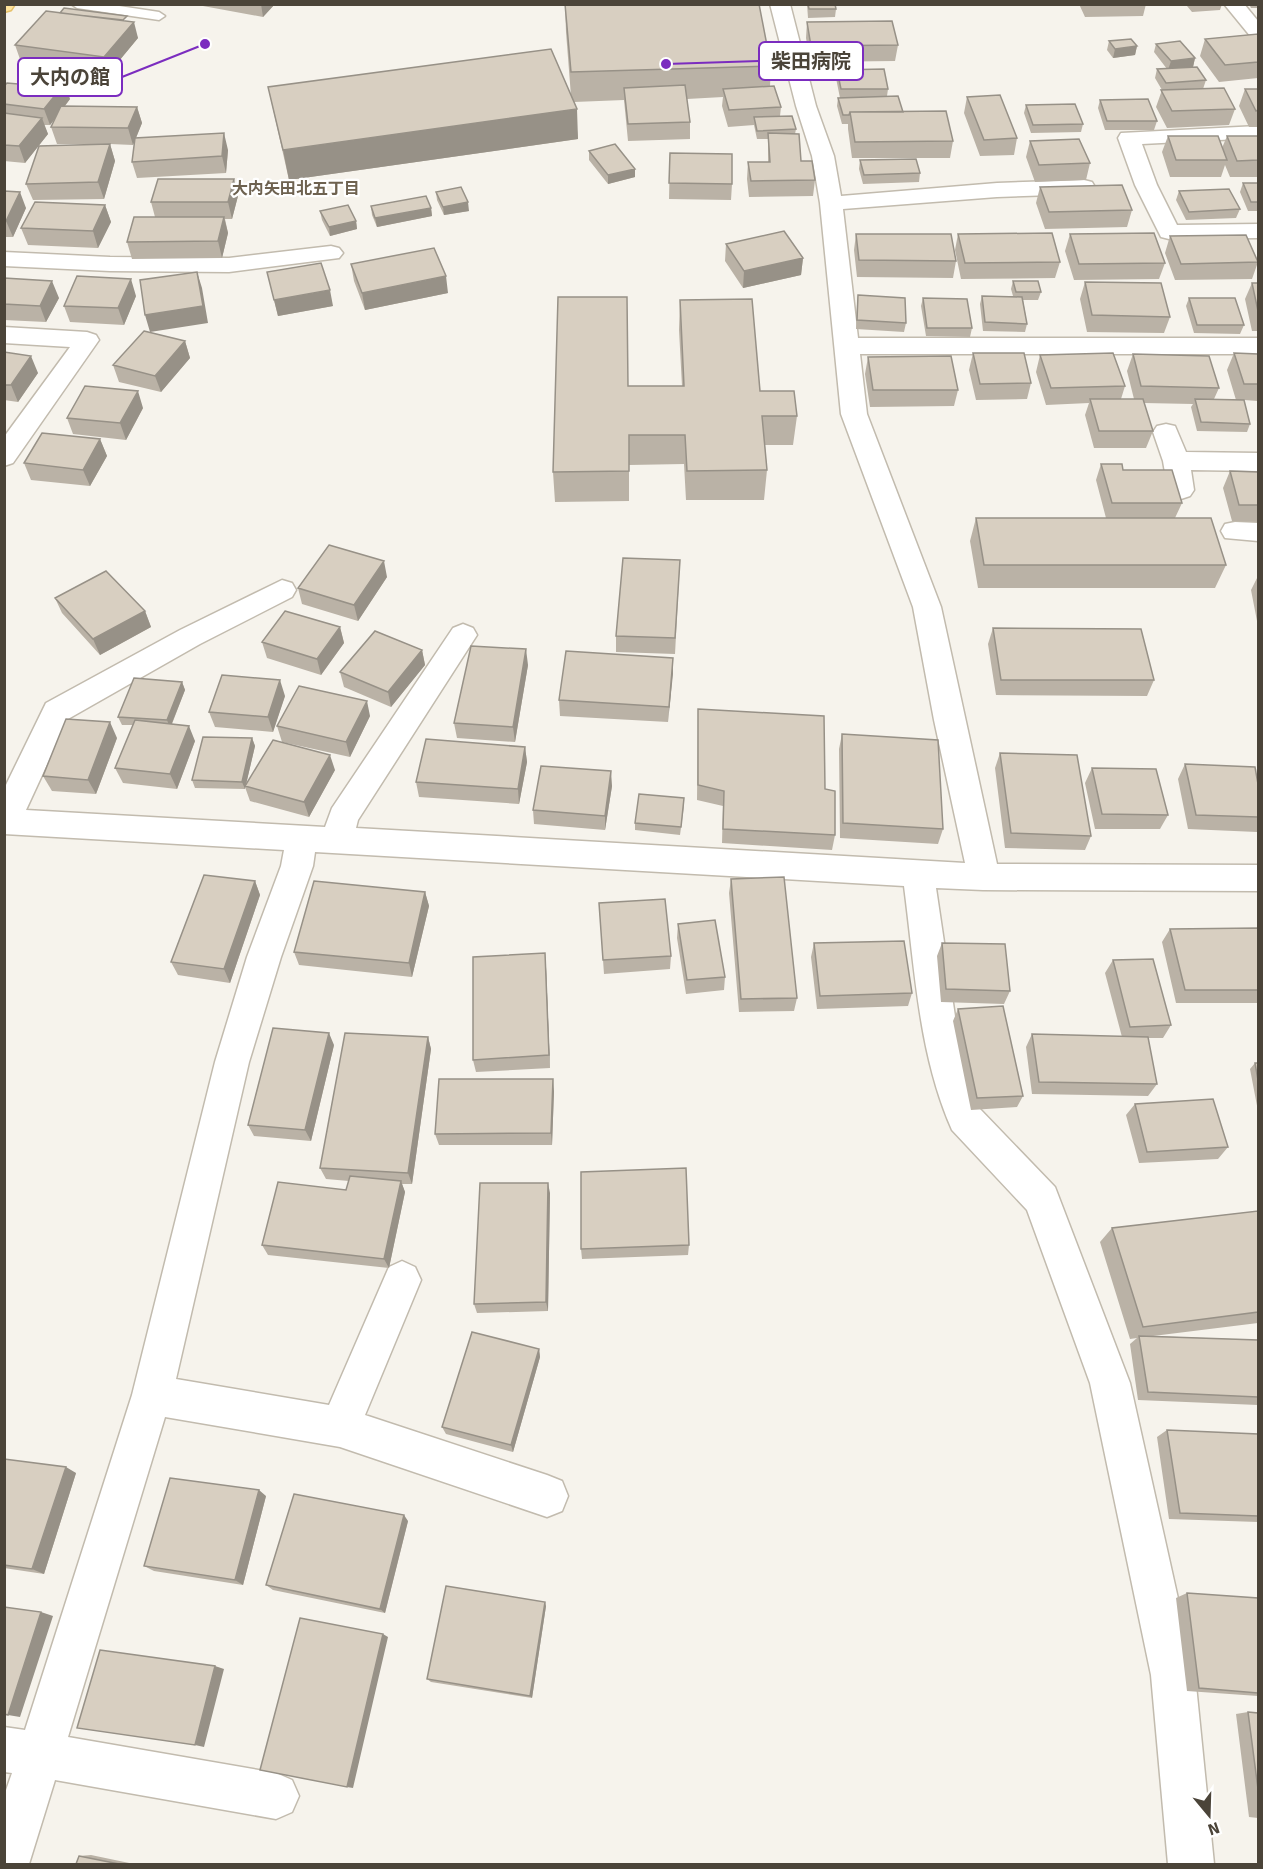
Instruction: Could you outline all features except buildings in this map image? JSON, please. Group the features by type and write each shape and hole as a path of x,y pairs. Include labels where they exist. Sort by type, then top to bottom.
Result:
{"street":[{"path":"5,6 16,4"},
{"path":"780,4 806,106 823,156 831,203 854,414 927,606 979,848 983,877"},
{"path":"1233,4 1258,33"},
{"path":"1258,132 1129,138 1146,185 1169,232 1258,231"},
{"path":"1123,186 1146,185"},
{"path":"831,203 997,190 1100,187"},
{"path":"4,259 110,264 229,265 331,253"},
{"path":"4,335 87,340 4,457"},
{"path":"845,346 1258,346"},
{"path":"1166,432 1176,461 1180,490"},
{"path":"1176,461 1258,462"},
{"path":"282,590 190,637 57,711 5,821 983,877 1258,878"},
{"path":"6,1864 22,1752 152,1395 232,1062 264,957 297,867 319,840 343,817 463,635"},
{"path":"918,873 944,1057 965,1118 1042,1199 1110,1383 1173,1675 1191,1864"},
{"path":"340,1427 402,1280"},
{"path":"152,1395 340,1427 547,1496"},
{"path":"22,1752 276,1796"}],"lane":[{"path":"77,4 159,16"}],"place":[{"name":"大内の館","path":"205,44"},
{"name":"柴田病院","path":"666,64"}],"district":[{"name":"大内矢田北五丁目","path":"296,189"}]}
